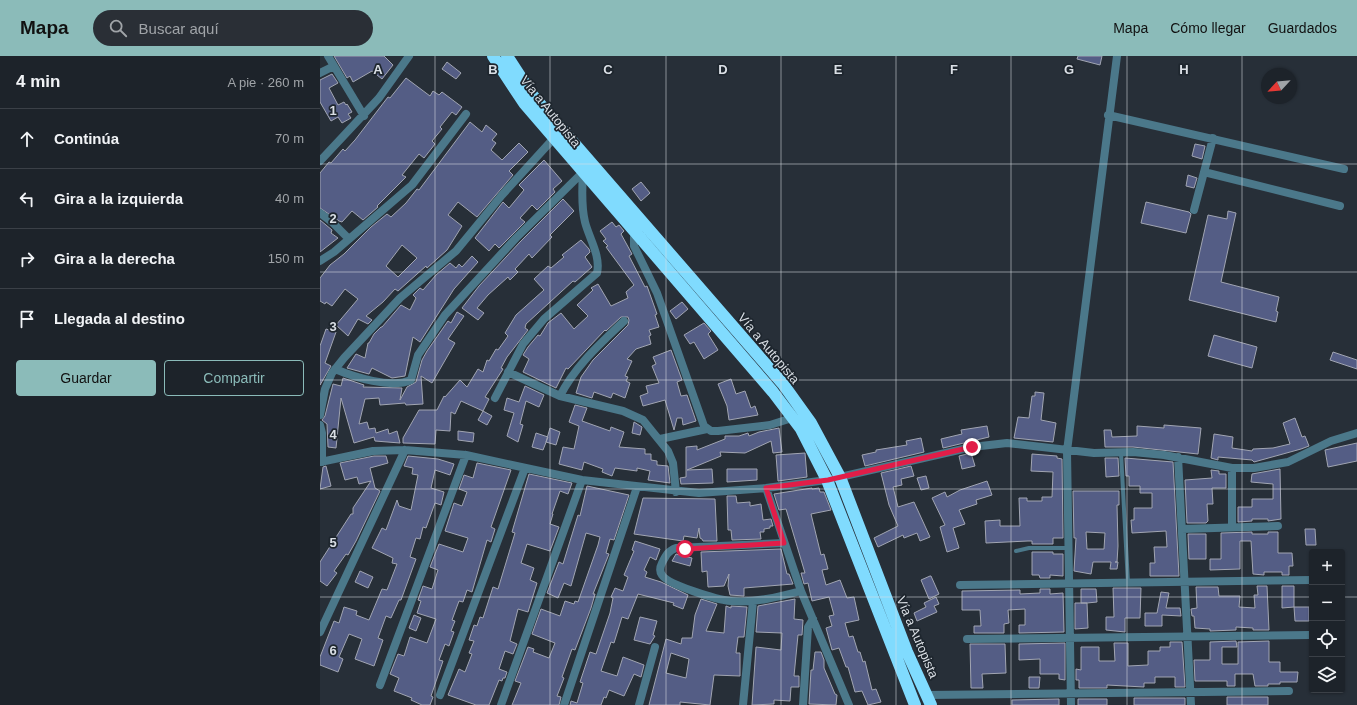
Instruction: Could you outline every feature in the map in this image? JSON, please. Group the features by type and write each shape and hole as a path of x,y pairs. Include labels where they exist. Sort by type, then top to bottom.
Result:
{"highway":[{"name":"Vía a Autopista","path":"493,56 524,103 773,392 801,429 828,480 915,705"},
{"name":"Vía a Autopista","path":"508,56 533,96 782,384 811,423 840,478 907,652 929,700"}],"street":[{"path":"328,56 364,116"},
{"path":"320,161 364,116 379,98 408,56"},
{"path":"1071,705 1067,451 1108,115 1117,56"},
{"path":"320,73 334,66"},
{"path":"320,261 349,239 412,185 466,114"},
{"path":"1108,115 1344,169"},
{"path":"320,415 325,389 336,369 360,340 400,298 456,251 512,183 554,138"},
{"path":"1194,210 1213,138"},
{"path":"336,369 355,377 378,381 401,382 411,380 418,355 445,315 516,238 583,172"},
{"path":"495,398 523,344 544,319 597,273 598,266 596,256 585,221 583,206 583,172"},
{"path":"1204,172 1340,206"},
{"path":"320,214 332,222 349,239"},
{"path":"637,234 634,237 634,246 657,293 694,399 707,429"},
{"path":"560,396 566,384 577,369 624,321"},
{"path":"508,372 560,396 636,415 643,420 660,440 673,464 676,492"},
{"path":"660,440 707,429 718,432 770,425 792,418"},
{"path":"320,425 322,433 321,462 373,450 404,450 466,455 582,480 676,492 699,493 766,488 828,480 979,446 1007,443 1067,451 1094,453 1121,452 1178,457 1232,468 1254,468 1288,462 1331,441 1357,433"},
{"path":"320,632 404,450"},
{"path":"380,685 466,455"},
{"path":"1178,457 1191,705"},
{"path":"440,695 525,468"},
{"path":"1232,468 1232,526"},
{"path":"501,705 582,480"},
{"path":"564,705 637,487"},
{"path":"766,488 801,592 849,705"},
{"path":"1182,529 1232,526 1278,526"},
{"path":"784,543 676,548 666,554 660,568 662,575 666,578 714,598 730,601 753,601 801,592"},
{"path":"960,585 1309,580"},
{"path":"743,705 753,601"},
{"path":"803,705 808,627 813,619"},
{"path":"967,639 1309,635"},
{"path":"639,705 655,647"},
{"path":"929,700 1071,694 1288,692"}],"lane":[{"path":"1121,452 1128,583"},
{"path":"1016,551 1068,548"}],"building":[{"path":"334,56 384,56 393,65 382,79 372,71 353,82 350,76 347,78"},
{"path":"1078,56 1102,56 1100,65 1077,59"},
{"path":"447,62 461,73 456,79 442,69"},
{"path":"332,74 338,83 329,88 338,105 344,102 352,112 348,114 351,118 342,123 338,117 331,121 320,102 320,80"},
{"path":"406,78 430,96 433,91 439,95 442,92 462,107 456,115 452,112 440,127 442,129 432,141 435,144 424,158 419,154 402,175 406,177 377,206 378,207 363,220 352,211 342,222 339,221 320,208 320,173 329,162 331,163 343,149 345,151 355,140 388,97 390,98"},
{"path":"470,122 482,132 486,125 497,134 492,140 496,143 491,150 502,160 519,143 528,152 509,171 513,175 477,217 458,202 448,215 462,226 447,250 427,268 426,266 398,291 395,289 383,302 366,316 372,320 368,324 358,319 348,336 336,325 358,299 345,289 332,306 326,302 325,304 320,301 320,278 330,265 344,254 371,227 387,214 391,217 406,203 417,189 419,190","holes":["402,245 417,258 398,277 386,266"]},
{"path":"1195,144 1205,146 1202,159 1192,156"},
{"path":"544,160 562,181 553,189 555,192 537,210 532,205 520,218 525,222 499,248 495,244 489,251 475,238 503,202 509,208 524,190 519,185"},
{"path":"1188,175 1197,178 1194,188 1186,186"},
{"path":"641,182 650,193 641,201 632,189"},
{"path":"563,199 574,211 550,235 552,237 532,258 529,254 515,269 518,272 510,280 508,277 488,295 477,308 484,313 478,320 462,308 479,286"},
{"path":"1146,202 1189,212 1191,214 1186,233 1141,223"},
{"path":"1228,211 1236,213 1221,282 1279,297 1276,311 1278,312 1276,322 1189,300 1208,215 1227,219"},
{"path":"320,220 332,230 331,233 338,238 320,252"},
{"path":"612,222 616,227 619,225 624,231 621,234 632,254 629,256 645,287 647,286 657,314 655,315 659,327 649,330 651,335 649,336 651,344 636,349 627,359 632,361 625,376 628,377 626,381 630,383 625,398 613,393 611,398 594,392 592,398 576,393 581,377 593,360 628,325 628,317 621,317 606,331 605,330 568,369 566,368 556,388 523,372 529,359 523,355 538,335 540,336 548,323 561,313 574,329 588,316 577,305 593,290 591,288 598,284 611,306 628,298 626,292 634,285 606,247 608,246 603,241 606,239 600,231"},
{"path":"581,240 589,249 590,252 585,257 592,267 575,282 573,281 526,324 525,328 528,330 507,357 501,368 503,369 485,397 489,399 483,411 461,401 455,414 451,412 450,431 436,430 435,444 403,443 403,438 419,410 437,410 444,396 445,397 460,380 467,387 478,369 483,372 487,360 489,361 496,349 498,350 508,336 505,333 516,315 544,290 534,279 548,266 551,268 564,257 562,255"},
{"path":"472,256 478,262 454,289 420,342 413,337 405,376 392,378 372,368 369,374 347,368 356,354 365,358 368,343 374,334 401,305 410,310 416,298 413,295 420,288 423,290 436,275 450,263 456,268 459,264 462,267"},
{"path":"682,302 688,309 676,319 670,311"},
{"path":"457,312 464,316 448,339 455,343 432,383 421,376 423,404 406,405 405,403 380,405 379,398 365,399 359,424 367,422 369,429 375,428 376,433 388,429 389,434 397,431 400,443 375,441 374,437 354,443 341,398 336,448 328,447 327,424 322,420 325,416 333,384 341,386 343,378 364,385 363,387 402,388 400,400 407,387 416,382 422,360 427,351 448,321 451,323"},
{"path":"704,323 711,331 708,334 718,350 704,359 694,342 690,344 684,335"},
{"path":"326,329 336,332 325,363 331,366 320,385 320,346"},
{"path":"1214,335 1257,347 1252,368 1208,356"},
{"path":"671,350 682,380 677,382 681,396 687,395 696,421 683,425 682,418 677,418 674,430 665,400 643,406 640,396 648,393 646,386 659,383 652,366 656,364 653,357"},
{"path":"1333,352 1357,360 1357,369 1330,360"},
{"path":"731,379 736,394 745,391 751,408 755,406 758,415 729,420 727,406 718,384"},
{"path":"525,386 544,395 539,407 526,401 520,424 523,425 518,442 507,436 514,413 504,410 507,398 519,402"},
{"path":"1035,392 1044,393 1041,420 1056,423 1053,442 1014,438 1018,417 1029,418 1032,396 1035,396"},
{"path":"575,405 587,408 582,421 610,431 611,427 624,432 619,447 645,449 645,454 651,454 651,460 657,461 657,465 668,466 670,483 648,480 650,471 637,468 637,471 615,468 612,476 602,472 603,469 584,462 582,470 559,464 563,447 574,449 579,426 569,422"},
{"path":"483,411 492,416 487,425 478,420"},
{"path":"1295,418 1302,437 1305,436 1309,446 1254,462 1252,460 1218,457 1218,460 1211,458 1214,434 1233,437 1232,448 1252,451 1253,449 1273,448 1290,444 1283,423"},
{"path":"634,422 642,427 640,435 632,433"},
{"path":"1164,425 1201,428 1198,454 1133,447 1105,447 1104,430 1111,430 1112,437 1137,436 1137,426 1164,428"},
{"path":"987,426 989,437 943,448 941,439 962,434 961,430"},
{"path":"550,428 560,432 556,445 546,442"},
{"path":"779,428 782,452 773,453 771,441 745,453 720,452 721,456 687,470 712,469 713,483 681,484 680,478 686,477 686,447 697,446 697,450 725,439 725,436 739,436 748,433 749,436 759,432"},
{"path":"458,431 474,433 473,442 458,440"},
{"path":"536,433 548,437 543,450 532,447"},
{"path":"921,438 924,452 865,466 862,455 876,452 876,450 907,445 906,441"},
{"path":"1357,443 1357,461 1328,467 1325,450"},
{"path":"805,453 807,477 778,481 776,455"},
{"path":"971,453 975,466 962,469 959,456"},
{"path":"1032,454 1057,456 1057,458 1062,459 1063,538 1053,538 1053,544 1032,544 1032,541 986,543 985,521 1000,520 1000,526 1020,526 1019,498 1027,498 1027,501 1042,501 1042,497 1052,497 1053,472 1031,471"},
{"path":"374,456 386,456 388,463 370,468 375,488 380,491 356,541 348,555 346,554 334,571 337,573 327,586 320,581 320,562 351,514 353,514 353,508 371,481 359,484 357,477 345,480 340,463"},
{"path":"408,456 438,459 454,464 450,475 435,470 431,488 444,492 441,505 435,503 426,528 423,527 420,539 416,538 410,557 416,559 401,600 399,600 391,618 386,616 378,638 383,640 374,666 355,659 362,639 349,634 339,657 343,659 338,672 320,665 320,657 334,621 339,623 344,607 357,611 356,615 369,620 382,589 387,590 397,564 392,563 393,558 372,548 382,528 386,530 397,500 399,506 411,510 418,475 412,474 413,468 404,466"},
{"path":"1105,458 1118,458 1119,476 1106,477"},
{"path":"1125,458 1173,462 1179,576 1150,576 1150,563 1155,563 1154,547 1167,547 1166,531 1132,533 1131,520 1134,520 1134,508 1152,508 1152,493 1140,493 1140,486 1129,486 1129,476 1126,476"},
{"path":"477,463 511,470 491,527 495,529 491,542 487,540 472,592 467,590 463,602 459,601 452,620 455,621 451,631 454,632 449,646 445,644 439,660 443,661 431,696 433,697 430,705 422,705 411,700 412,698 394,691 399,678 390,674 398,654 404,656 410,637 427,643 436,619 417,613 421,601 418,600 423,586 432,589 438,570 430,567 439,544 463,552 468,538 445,531 454,503 462,506 467,492 459,489 464,475 473,478"},
{"path":"326,466 331,486 320,489 323,467"},
{"path":"911,466 914,476 901,479 902,485 893,487 898,507 914,502 930,537 920,541 917,533 904,538 903,535 878,547 874,538 898,526 889,505 881,473"},
{"path":"727,469 757,469 757,480 727,482"},
{"path":"1280,469 1281,519 1268,521 1268,519 1252,519 1252,521 1238,522 1238,507 1252,507 1252,499 1273,499 1273,484 1251,482 1252,474"},
{"path":"1211,470 1219,471 1219,474 1226,474 1226,488 1212,488 1213,504 1207,504 1208,521 1206,523 1187,523 1185,480 1212,478"},
{"path":"529,474 572,483 568,494 560,491 552,514 550,524 559,527 550,551 527,544 521,563 534,568 530,580 537,583 528,612 518,609 510,641 517,644 513,654 505,651 499,669 507,672 505,678 503,678 502,681 499,680 489,705 476,705 448,695 459,669 465,672 472,654 469,653 474,641 469,640 474,625 477,626 480,617 483,618 493,587 498,589 515,533 512,532"},
{"path":"926,476 929,488 921,490 917,478"},
{"path":"987,481 992,495 976,500 977,504 959,510 965,524 953,528 959,548 947,552 940,527 945,525 932,498 945,492 947,497 960,490"},
{"path":"587,486 629,495 614,540 610,539 606,553 609,554 593,594 595,594 591,608 575,650 572,649 562,677 564,678 557,696 561,697 559,705 512,705 521,683 515,681 528,647 534,649 533,652 549,658 555,643 532,634 541,609 560,616 565,601 574,604 575,601 578,602 598,545 600,537 586,533 571,586 564,583 558,598 547,593 559,562 563,564 578,515 580,516"},
{"path":"819,488 820,492 824,492 831,510 811,514 821,555 824,554 828,569 822,570 826,585 840,580 847,598 854,597 859,620 845,623 849,637 853,636 858,652 860,652 863,662 865,661 872,690 876,689 881,702 868,705 862,691 855,692 848,667 846,667 839,648 832,650 826,628 832,626 829,616 834,615 829,597 812,601 808,583 804,584 801,573 805,573 786,509 779,510 774,494"},
{"path":"1073,491 1119,491 1119,505 1117,505 1117,569 1110,569 1111,562 1093,562 1091,574 1074,571 1076,538 1074,538","holes":["1086,532 1105,533 1104,549 1087,549"]},
{"path":"727,496 736,496 737,503 750,502 750,506 761,504 763,520 771,519 773,526 764,529 764,532 760,532 761,539 732,540 731,530 728,530"},
{"path":"643,498 715,499 717,541 703,541 700,538 699,528 697,538 684,536 683,541 634,534"},
{"path":"1305,529 1315,529 1316,545 1306,545"},
{"path":"1252,532 1252,534 1268,534 1268,532 1278,532 1278,553 1292,553 1293,566 1289,566 1289,575 1282,575 1282,572 1264,572 1264,575 1253,574 1251,541 1240,541 1240,569 1210,570 1210,559 1221,559 1221,533"},
{"path":"1188,534 1206,534 1206,559 1189,559"},
{"path":"635,541 660,549 656,560 650,557 644,570 647,572 645,577 661,582 688,595 683,609 673,605 674,603 638,594 628,619 622,617 614,643 611,642 601,671 617,676 623,657 644,665 641,677 634,674 624,696 609,690 601,705 570,705 571,701 577,703 583,683 580,682 590,652 596,654 610,613 613,598 611,597 615,588 623,591 628,577 624,575 634,551 632,550"},
{"path":"781,549 787,574 789,574 793,584 744,588 744,596 730,595 728,586 729,574 724,586 708,587 707,571 702,572 701,552"},
{"path":"1032,552 1053,552 1053,554 1063,554 1063,576 1050,575 1050,578 1040,578 1039,575 1032,575"},
{"path":"676,554 692,558 690,566 672,561"},
{"path":"360,571 373,577 368,588 355,582"},
{"path":"930,576 939,594 929,599 921,580"},
{"path":"1257,586 1267,586 1269,630 1253,630 1253,628 1236,627 1236,630 1210,631 1210,629 1195,628 1194,616 1192,616 1191,609 1197,608 1196,587 1218,587 1219,596 1240,596 1239,607 1255,608 1254,595 1258,595"},
{"path":"1282,586 1294,586 1294,607 1282,608"},
{"path":"1113,588 1141,588 1140,618 1125,618 1125,632 1106,630 1106,617 1114,617"},
{"path":"1040,589 1050,589 1050,594 1063,593 1064,632 1019,633 1019,625 1025,625 1025,609 1008,610 1009,623 1004,624 1004,633 974,633 974,626 981,626 980,610 962,610 962,591 1020,590 1020,594 1040,593"},
{"path":"1081,589 1096,589 1097,602 1087,603 1088,628 1075,629 1075,603 1081,603"},
{"path":"1161,592 1169,593 1166,608 1180,608 1181,616 1162,615 1162,626 1145,626 1145,613 1157,613"},
{"path":"936,597 939,604 934,606 937,612 917,621 914,613 926,607 924,603"},
{"path":"701,599 717,604 706,631 724,633 726,606 731,608 731,606 747,607 744,637 738,637 736,653 740,653 740,676 714,675 710,705 680,702 680,705 649,705 666,639 681,644 682,638 692,638 695,615","holes":["671,653 689,659 686,678 666,673"]},
{"path":"795,599 794,619 803,620 802,635 798,635 794,676 799,676 799,687 791,687 790,701 774,700 774,704 752,705 756,647 781,650 782,633 756,632 758,606"},
{"path":"1294,607 1309,607 1309,621 1295,621"},
{"path":"414,615 421,618 416,631 409,628"},
{"path":"640,617 657,621 653,635 655,636 650,644 634,640"},
{"path":"1236,641 1237,647 1222,647 1222,664 1238,664 1238,642 1269,641 1269,662 1280,662 1280,672 1298,672 1297,682 1280,682 1280,684 1268,684 1268,686 1255,686 1253,674 1235,674 1235,686 1227,686 1227,681 1195,681 1194,660 1210,660 1210,642"},
{"path":"1170,642 1182,642 1185,687 1175,687 1175,677 1155,677 1155,683 1144,683 1144,687 1107,685 1107,688 1079,688 1079,680 1076,680 1076,669 1081,670 1081,647 1099,647 1099,661 1115,661 1114,643 1128,643 1128,666 1148,665 1148,651 1160,651 1160,647 1170,647"},
{"path":"1065,643 1065,680 1059,679 1059,674 1040,674 1040,659 1019,660 1019,644"},
{"path":"970,644 1005,644 1006,673 982,674 983,688 971,688"},
{"path":"815,652 821,652 824,660 824,668 835,694 837,695 836,705 809,704 811,670 813,670"},
{"path":"1029,677 1040,677 1039,688 1029,688"},
{"path":"1227,697 1268,697 1268,705 1227,705"},
{"path":"1134,698 1185,698 1185,705 1134,705"},
{"path":"1059,699 1059,705 1012,705 1012,700"},
{"path":"1078,699 1107,699 1107,705 1078,705"}],"route":[{"path":"685,549 784,543 766,488 840,478 972,447"}]}
